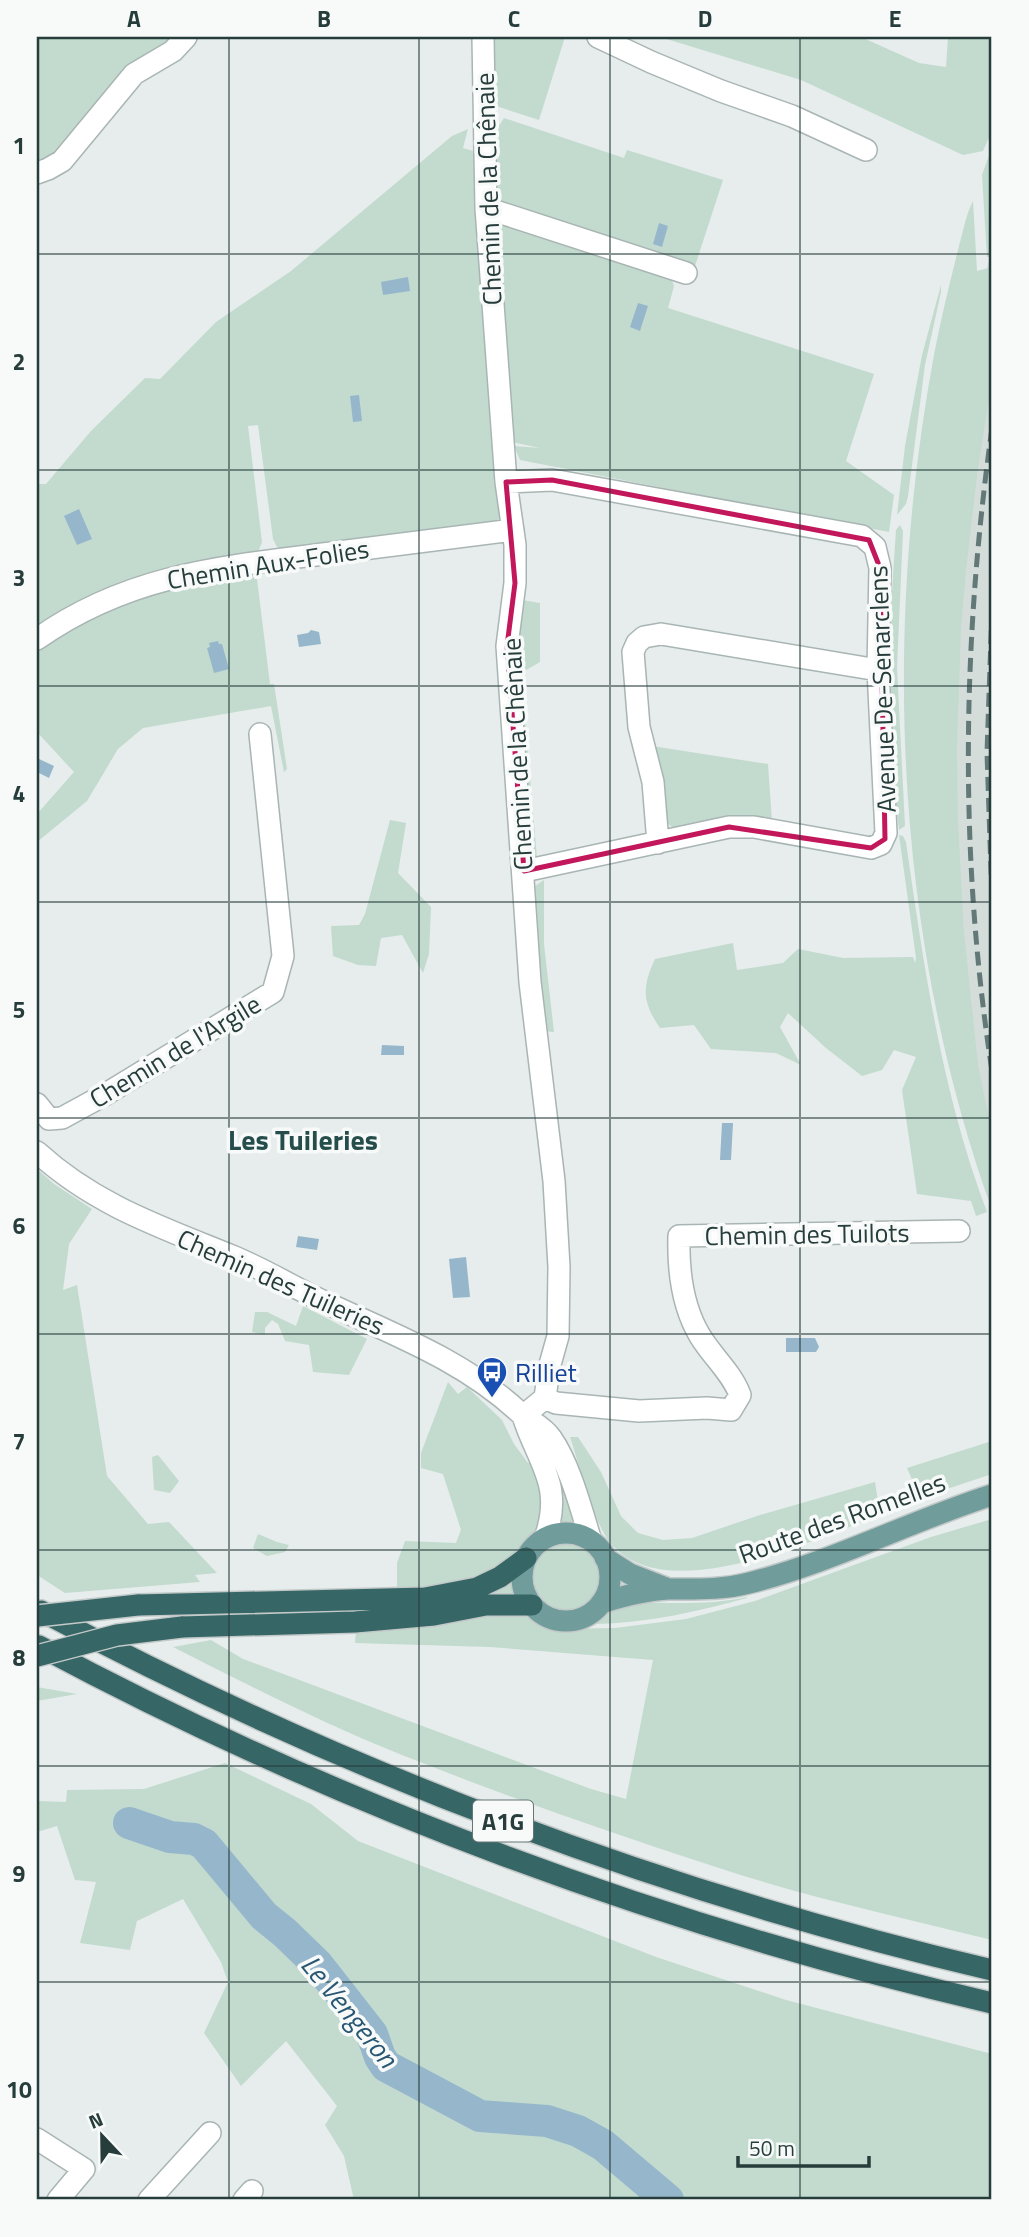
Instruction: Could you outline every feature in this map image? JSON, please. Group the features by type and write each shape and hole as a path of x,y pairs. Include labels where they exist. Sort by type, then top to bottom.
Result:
{"highway":[{"path":"37,1616 138,1605 425,1598 477,1588 526,1558"},
{"path":"37,1656 117,1635 182,1627 355,1622 434,1615 486,1605 532,1605"},
{"name":"A1G","path":"37,1609 250,1715 411,1785 499,1819 588,1852 741,1902 858,1936 992,1970"},
{"name":"A1G","path":"37,1645 263,1755 489,1849 579,1882 759,1941 992,2003"}],"main road":[{"name":"Route des Romelles","path":"601,1603 627,1595 668,1589 710,1590 767,1578 992,1495"},
{"path":"569,1533 591,1541 605,1559 609,1579 601,1603 590,1613 570,1620 551,1618 532,1605 522,1579 526,1558 535,1545 545,1538 569,1533"},
{"name":"Route des Romelles","path":"605,1559 630,1574 668,1589"}],"street":[{"path":"37,173 62,161 134,74 173,51 186,37"},
{"name":"Chemin de la Chênaie","path":"483,37 486,208 506,482 513,530 515,583 507,646 530,982 554,1181 559,1268 558,1336 549,1368 545,1398"},
{"path":"598,37 686,76 792,116 866,150"},
{"path":"486,208 686,273"},
{"name":"Avenue De-Senarclens","path":"506,482 552,480 862,536 875,547 878,554 877,670 887,833 881,844 872,848 745,827 722,828 524,872"},
{"name":"Chemin Aux-Folies","path":"37,639 86,608 164,579 268,561 513,530"},
{"path":"658,843 653,782 639,727 633,652 639,640 648,635 661,634 877,670"},
{"name":"Chemin de l'Argile","path":"37,1104 48,1119 62,1118 273,992 283,956 260,734"},
{"name":"Chemin des Tuileries","path":"37,1152 85,1190 120,1210 235,1257 445,1358 472,1374 523,1416 544,1429 555,1444 591,1541"},
{"name":"Chemin des Tuilots","path":"545,1398 556,1403 639,1411 706,1408 731,1410 740,1395 692,1320 678,1265 679,1236 959,1231"},
{"path":"523,1416 545,1398"},
{"name":"Chemin des Tuileries","path":"523,1416 549,1475 552,1513 545,1538"},
{"path":"149,2200 210,2133"},
{"path":"37,2139 84,2169 58,2200"}],"highlighted area":[{"path":"552,480 869,540 880,568 885,839 871,848 729,827 524,871 507,646 515,583 506,482"}],"shaded area":[{"path":"992,251 992,1169 955,985 955,377"}],"green space":[{"path":"37,37 174,37 165,46 137,60 55,154 37,163"},
{"path":"490,37 565,37 539,120 490,104"},
{"path":"660,37 861,37 919,63 946,67 948,37 992,37 992,131 983,151 963,155 801,80"},
{"path":"504,118 624,158 627,150 723,180 694,269 493,202 493,135"},
{"path":"468,129 463,148 477,152 482,305 490,410 503,512 499,520 490,525 285,551 277,547 273,539 258,425 248,426 262,542 259,550 37,630 37,484 46,484 91,431 145,378 160,379 216,322 291,271 452,136"},
{"path":"992,147 992,256 987,257 982,175"},
{"path":"973,201 977,271 992,267 992,378 977,476 961,627 957,748 958,821 964,933 978,1064 992,1134 992,1210 960,1107 935,1002 917,895 907,786 904,677 907,568 918,461 934,355 965,223"},
{"path":"507,222 670,275 674,286 668,308 874,374 846,461 894,495 889,532 520,460 514,446 540,448 512,442 495,232"},
{"path":"941,285 925,365 908,496 906,504 897,515 905,446 922,355"},
{"path":"900,525 903,531 897,668 905,826 899,830 893,776 889,637 896,530"},
{"path":"256,571 270,684 274,684 287,769 284,772 271,706 143,728 118,749 87,801 37,842 37,814 74,772 37,732 37,649 74,625 135,597"},
{"path":"522,600 540,603 540,662 521,673 537,858 532,859 516,647"},
{"path":"652,746 768,764 772,822 673,828 664,820"},
{"path":"390,820 406,823 398,873 431,907 429,954 423,973 402,935 381,938 376,966 358,965 333,956 331,926 359,925 365,914"},
{"path":"899,835 903,836 906,842 936,1030 946,1076 971,1167 987,1212 976,1216 971,1201 917,1194 902,1090 916,1057 894,1050 882,1070 862,1076 788,1013 780,1027 801,1065 776,1053 711,1049 694,1025 660,1028 647,1002 646,986 655,959 733,943 737,970 783,963 798,949 843,958 913,957 915,963"},
{"path":"544,880 544,944 554,1032 542,1031 531,889"},
{"path":"37,1169 54,1184 92,1209 69,1244 63,1290 77,1285 107,1476 148,1524 169,1522 217,1573 195,1575 200,1582 65,1593 37,1575"},
{"path":"303,1306 367,1339 349,1375 313,1372 309,1345 285,1341 278,1324 272,1320 265,1328 265,1335 252,1332 255,1312 267,1312 296,1326"},
{"path":"448,1382 458,1394 467,1387 502,1420 514,1444 528,1463 535,1459 546,1507 536,1532 515,1556 493,1573 440,1588 397,1588 397,1563 405,1541 456,1543 461,1530 443,1474 421,1468 421,1453"},
{"path":"570,1437 578,1437 601,1472 621,1516 638,1533 663,1540 692,1538 875,1482 880,1515 818,1539 740,1563 701,1570 665,1570 633,1561 609,1541 592,1506"},
{"path":"992,1441 992,1474 920,1498 907,1468"},
{"path":"549,1445 578,1526 558,1525"},
{"path":"158,1455 179,1481 170,1493 154,1490 152,1457"},
{"path":"992,1519 992,1940 784,1888 558,1814 373,1743 286,1704 173,1647 211,1640 243,1659 591,1789 626,1799 653,1660 490,1647 355,1643 356,1630 479,1613 525,1614 541,1623 562,1629 615,1628 686,1619 755,1601 931,1537"},
{"path":"258,1534 289,1545 285,1552 267,1556 253,1548"},
{"path":"565,1542 590,1552 600,1577 590,1602 565,1612 540,1602 530,1577 540,1552"},
{"path":"513,1580 514,1597 429,1609 304,1614 307,1611 375,1610"},
{"path":"747,1597 709,1608 652,1619 595,1624 594,1620 625,1605 705,1602"},
{"path":"37,1687 77,1694 37,1701"},
{"path":"225,1763 311,1804 358,1841 656,1957 786,2000 992,2054 992,2200 354,2200 344,2156 325,2125 337,2106 286,2041 241,2086 204,2033 228,1982 221,1962 183,1899 137,1921 130,1950 80,1943 96,1882 75,1880 57,1826 37,1832 37,1801 66,1802 67,1790 144,1789"}],"water":[{"path":"659,223 668,226 662,247 653,244"},
{"path":"408,277 410,291 383,295 381,282"},
{"path":"638,303 648,306 640,331 630,327"},
{"path":"359,395 362,421 353,422 350,396"},
{"path":"79,509 92,539 77,545 64,516"},
{"path":"311,630 319,632 321,644 299,647 297,635"},
{"path":"218,641 222,644 229,669 214,673 207,648 210,647 209,643"},
{"path":"37,758 54,766 49,778 37,772"},
{"path":"382,1045 404,1046 404,1055 381,1055"},
{"path":"722,1123 733,1123 731,1160 720,1160"},
{"path":"298,1236 319,1239 317,1250 296,1247"},
{"path":"466,1257 470,1297 453,1298 449,1259"},
{"path":"786,1338 815,1338 819,1347 816,1352 786,1352"}],"waterway":[{"name":"Le Vengeron","path":"129,1823 170,1837 194,1839 204,1844 264,1916 318,1965 372,2034 386,2066 480,2116 547,2121 578,2131 603,2145 668,2200"}],"railway":[{"path":"992,428 975,589 968,750 974,910 992,1071"},
{"path":"992,609 987,753 992,900"}],"place":[{"name":"Rilliet","path":"492,1399"}],"district":[{"name":"Les Tuileries","path":"303,1139"}]}
